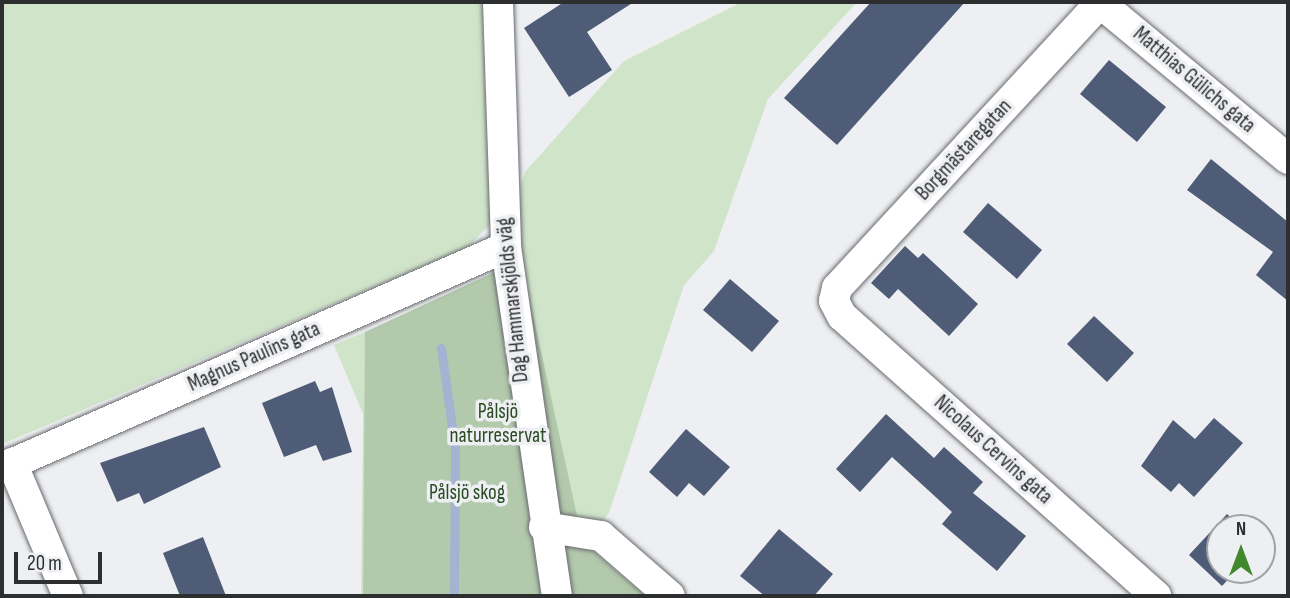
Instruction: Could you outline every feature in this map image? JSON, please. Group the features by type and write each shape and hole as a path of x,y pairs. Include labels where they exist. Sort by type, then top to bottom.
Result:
{"street":[{"name":"Dag Hammarskjölds väg","path":"498,2 506,247 544,527 557,596"},
{"name":"Matthias Gülichs gata","path":"1100,2 1288,159"},
{"name":"Borgmästaregatan","path":"834,301 837,288 1100,2"},
{"name":"Magnus Paulins gata","path":"7,465 506,247"},
{"name":"Nicolaus Cervins gata","path":"834,301 842,316 1156,596"},
{"path":"7,465 68,596"},
{"path":"544,527 601,536 670,596"}],"green space":[{"path":"2,2 503,2 483,33 494,220 468,247 2,444"},
{"name":"Pålsjö naturreservat","path":"742,2 857,2 768,99 714,251 684,285 609,513 600,524 657,596 361,596 363,414 334,345 493,279 525,172 624,61"},
{"name":"Pålsjö skog","path":"521,260 583,543 645,596 363,596 365,332"}],"building":[{"path":"564,2 634,2 587,32 612,70 569,97 524,28"},
{"path":"871,2 965,2 837,145 784,98"},
{"path":"1109,60 1166,107 1137,142 1080,94"},
{"path":"1211,159 1288,222 1288,301 1256,275 1273,252 1187,190"},
{"path":"988,203 1042,250 1017,279 963,232"},
{"path":"905,246 918,258 923,253 978,304 949,336 898,289 889,299 871,283"},
{"path":"730,279 779,321 752,352 703,310"},
{"path":"1094,316 1134,353 1107,382 1067,344"},
{"path":"315,381 320,392 332,387 352,452 323,461 316,445 284,457 262,403"},
{"path":"886,414 934,458 944,447 983,482 973,493 1026,536 997,571 942,524 952,512 892,457 860,492 836,469"},
{"path":"1214,418 1243,443 1194,497 1179,483 1171,492 1141,466 1173,420 1195,439"},
{"path":"204,427 221,467 144,504 139,493 117,502 100,463"},
{"path":"686,429 730,467 704,496 689,483 677,497 649,472"},
{"path":"779,529 833,574 814,596 765,596 740,576"},
{"path":"203,537 226,596 180,596 163,553"},
{"path":"1206,537 1206,571 1189,555"}],"waterway":[{"path":"441,348 455,449 454,596"}]}
